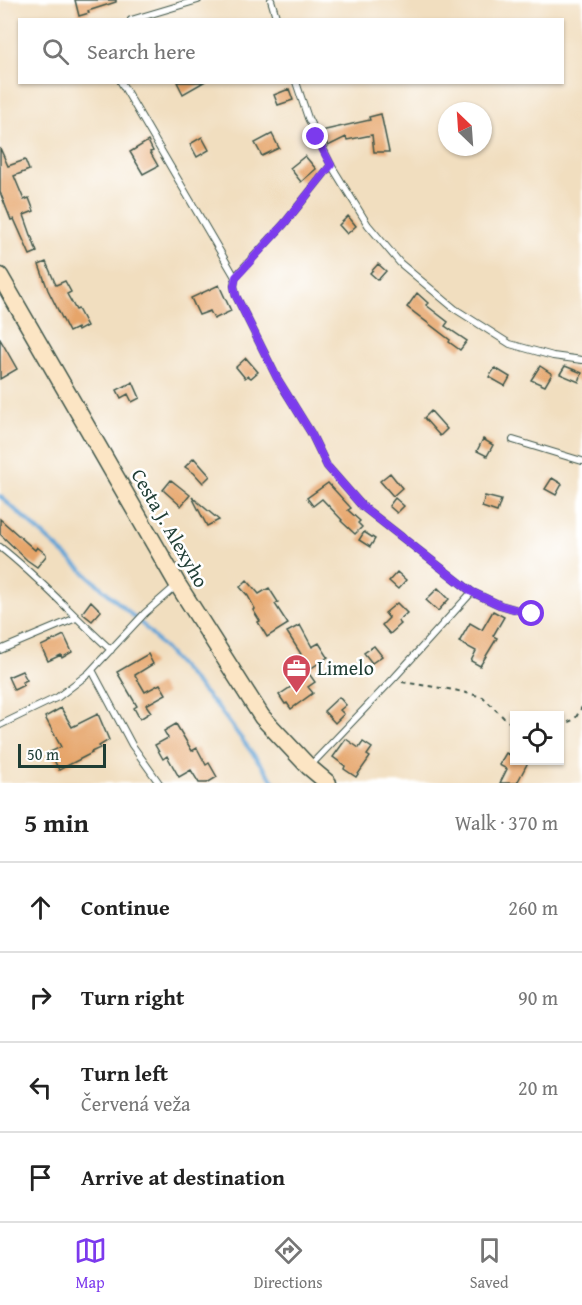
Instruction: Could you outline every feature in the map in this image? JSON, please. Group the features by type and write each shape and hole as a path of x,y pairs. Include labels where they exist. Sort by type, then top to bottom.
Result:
{"main road":[{"name":"Cesta J. Alexyho","path":"0,276 178,585 262,717 309,767 328,783"}],"lane":[{"path":"138,18 198,0"},
{"path":"272,0 276,18"},
{"path":"122,84 236,277"},
{"path":"297,84 308,118 331,165 368,225 400,263 455,309 510,344 553,356 582,360"},
{"path":"331,165 284,224 236,277 234,286 236,296 277,378 311,433 327,466 362,506 472,592 500,605 532,614"},
{"path":"513,440 582,461"},
{"path":"0,547 38,579 111,650"},
{"path":"0,725 58,698 92,670 146,613 178,585"},
{"path":"309,767 472,592"},
{"path":"0,650 76,618"},
{"path":"92,670 132,745 159,783"}],"path":[{"path":"394,678 403,682 483,697 510,723"},
{"path":"564,724 575,719 582,707"}],"building":[{"path":"75,0 116,0 116,2 79,16"},
{"path":"178,84 200,84 183,94"},
{"path":"289,89 293,100 278,105 274,95"},
{"path":"381,114 389,152 374,152 372,135 347,140 346,137 328,146 321,131 370,120 369,117"},
{"path":"272,134 279,148 262,156 255,143"},
{"path":"202,137 209,150 197,157 190,144"},
{"path":"148,141 153,151 150,152 158,166 143,174 130,152"},
{"path":"0,148 8,166 25,160 29,170 14,176 24,200 29,198 34,211 24,215 37,252 30,255 14,219 11,220 0,192"},
{"path":"305,156 316,169 301,182 290,168"},
{"path":"348,216 356,226 347,234 339,225"},
{"path":"46,262 56,285 65,281 71,292 67,294 87,326 78,331 77,328 69,332 48,290 39,265"},
{"path":"378,264 386,271 378,280 370,273"},
{"path":"219,285 231,311 214,319 210,311 199,315 191,298"},
{"path":"417,293 428,303 426,305 448,322 445,326 467,341 460,350 407,307"},
{"path":"0,339 17,369 0,379"},
{"path":"246,358 258,372 251,378 248,376 245,378 236,367"},
{"path":"540,366 552,374 545,386 531,380"},
{"path":"565,366 582,373 579,382 560,374"},
{"path":"495,368 510,377 505,386 489,377"},
{"path":"133,382 140,398 132,402 128,394 121,398 117,390"},
{"path":"431,411 447,429 440,436 424,418"},
{"path":"483,439 493,445 487,456 477,451"},
{"path":"194,458 210,476 203,483 185,467"},
{"path":"390,473 402,488 393,496 380,481"},
{"path":"552,478 562,484 556,495 545,489"},
{"path":"171,480 190,495 181,506 163,490"},
{"path":"328,483 351,508 348,510 360,521 358,523 362,527 355,534 322,499 313,506 307,498"},
{"path":"485,496 501,500 497,512 482,507"},
{"path":"192,497 219,520 207,526"},
{"path":"395,498 404,506 397,513 389,506"},
{"path":"0,519 35,550 37,547 46,554 37,567 0,534"},
{"path":"364,532 375,539 370,547 359,540"},
{"path":"397,572 406,580 398,589 389,581"},
{"path":"247,580 259,594 269,588 278,602 275,604 288,624 267,637 258,622 260,621 248,596 240,587"},
{"path":"438,588 449,599 438,611 426,600"},
{"path":"91,601 101,611 92,621 82,613"},
{"path":"397,603 407,613 398,621 401,624 390,634 382,625 389,618 385,613"},
{"path":"493,611 504,617 493,636 497,638 480,666 471,661 476,651 459,642 470,623 482,630"},
{"path":"300,625 312,647 319,643 328,657 307,671 315,682 308,687 313,693 291,709 279,695 301,680 289,662 301,654 287,632"},
{"path":"64,635 72,652 62,658 61,655 48,661 41,646"},
{"path":"374,646 382,656 372,663 364,653"},
{"path":"148,654 153,664 135,675 145,692 160,684 166,694 146,705 151,712 140,719 134,708 137,706 117,672"},
{"path":"22,671 27,680 22,682 24,685 14,690 8,677"},
{"path":"339,697 346,705 340,710 344,714 335,723 324,711"},
{"path":"61,708 72,727 98,714 109,740 92,753 59,770 50,752 61,747 45,717"},
{"path":"176,724 192,751 197,748 206,765 209,763 217,777 207,783 199,783 191,770 179,777 167,756 163,759 155,745 168,738 164,731"},
{"path":"346,739 359,748 363,742 372,748 367,755 370,757 356,777 344,769 345,766 333,757"},
{"path":"506,753 510,755 510,765 526,765 517,783 500,783 507,769 499,765"}],"waterway":[{"path":"0,496 144,626 219,709 275,783"}],"place":[{"name":"Limelo","path":"296,694"}],"route":[{"path":"316,137 331,165 284,224 236,277 234,286 236,296 277,378 311,433 327,466 362,506 472,592 500,605 532,614"}]}
